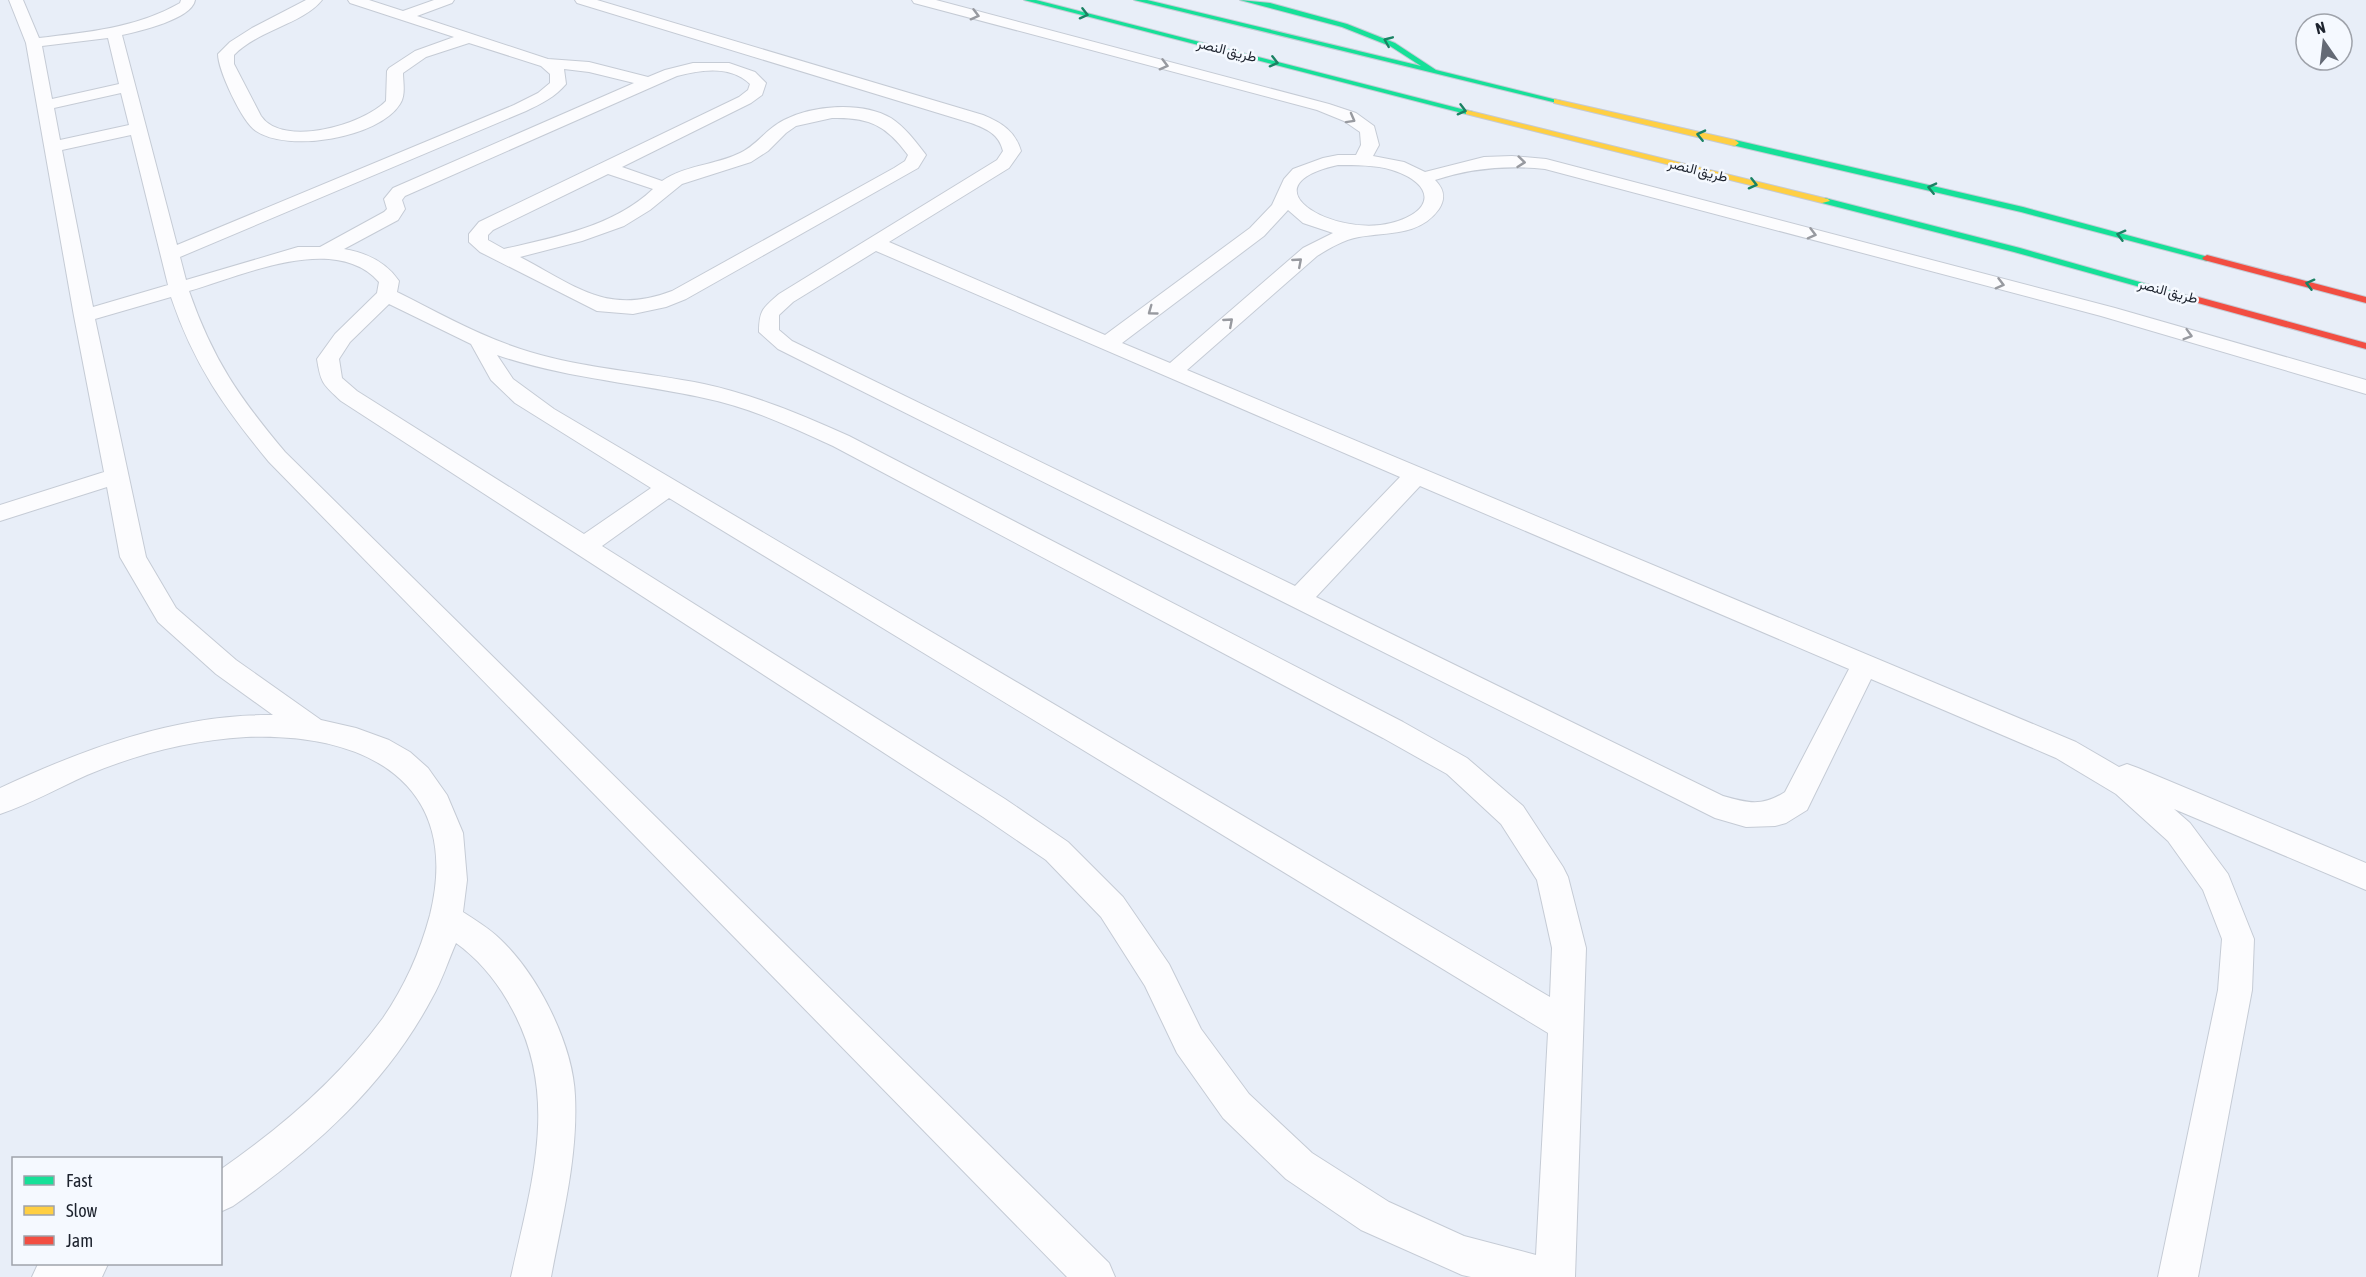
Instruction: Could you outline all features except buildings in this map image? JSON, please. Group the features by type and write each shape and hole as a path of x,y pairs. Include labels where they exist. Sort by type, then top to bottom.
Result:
{"main road":[{"name":"طريق النصر","path":"1028,0 2017,250 2366,346"},
{"name":"طريق النصر","path":"1138,0 1436,73 2023,210 2366,300"},
{"path":"1244,0 1377,36 1412,53 1436,73"}],"lane":[{"path":"16,0 34,44 84,316 133,557 167,615 226,667 312,728"},
{"path":"34,44 145,25 171,16 187,5 188,0"},
{"path":"315,0 300,11 252,32 235,43 226,54 226,64 259,126 270,133 291,136 317,135 369,122 386,111 395,101 395,71 410,58 437,46 470,38"},
{"path":"355,0 546,63 589,67 649,82"},
{"path":"403,16 447,0"},
{"path":"582,0 977,119 997,127 1009,138 1012,151 1004,164 786,298 769,314 769,332 785,345 1715,806 1746,815 1775,814 1796,801 1864,664"},
{"path":"919,0 1323,107 1350,117 1368,130 1370,145 1362,160"},
{"path":"114,31 178,288 191,328 212,370 240,413 277,457 1095,1277"},
{"path":"170,255 544,96 558,84 558,72 546,63"},
{"path":"326,251 391,216 396,209 394,195 399,192 670,73 703,66 733,68 752,76 758,83 756,92 745,100 486,226 478,234 479,242 597,305 633,308 659,303 679,295 900,172 912,164 917,155 892,128 873,117 837,113 816,115 780,129 770,141 754,153 731,164 679,179 663,187 654,199 619,221 569,238 504,255"},
{"path":"45,105 128,87"},
{"path":"53,147 138,128"},
{"path":"1107,344 1257,232 1281,208 1289,183 1299,173 1316,165 1338,160 1386,163 1407,169 1423,178 1434,190 1435,202 1427,214 1411,224 1388,229 1360,231 1332,239 1310,252 1173,371"},
{"path":"1423,178 1481,162 1513,160 1546,165 2108,312 2366,387"},
{"path":"606,168 663,187"},
{"path":"1287,195 1295,208 1310,219 1334,227 1360,231"},
{"path":"875,243 1107,344 2366,877"},
{"path":"84,316 270,260 298,254 326,251 349,254 381,269 389,281 387,295 342,338 328,359 331,380 349,396 994,808 1057,851 1112,907 1157,975 1189,1041 1236,1106 1299,1166 1375,1216 1451,1250 1546,1277"},
{"path":"387,295 479,340 523,357 573,369 705,391 776,412 841,441 1393,730 1456,766 1512,815 1552,877 1569,948 1555,1277"},
{"path":"479,340 491,367 513,392 669,488 1566,1025"},
{"path":"1298,598 1417,474"},
{"path":"0,513 116,476"},
{"path":"584,546 669,488"},
{"path":"0,802 53,776 101,757 165,738 218,728 257,725 312,728 352,737 387,753 416,774 436,802 450,836 453,875 447,919 431,966 403,1017 364,1069 314,1121 256,1169 222,1192"},
{"path":"2066,750 2127,786 2179,831 2217,884 2238,939 2235,990 2178,1277"},
{"path":"447,919 490,951 521,990 544,1037 557,1093 555,1157 531,1277"},
{"path":"52,1277 83,1265"}],"traffic: fast":[{"path":"1028,0 1469,112"},
{"path":"1138,0 1557,101"},
{"path":"1244,0 1295,11 1369,34 1415,58 1436,73"},
{"path":"1735,143 2023,210 2207,258"},
{"path":"1825,201 2017,250 2191,298"}],"traffic: slow":[{"path":"1557,101 1735,143"},
{"path":"1469,112 1825,201"}],"traffic: jam":[{"path":"2207,258 2366,300"},
{"path":"2191,298 2366,346"}]}
